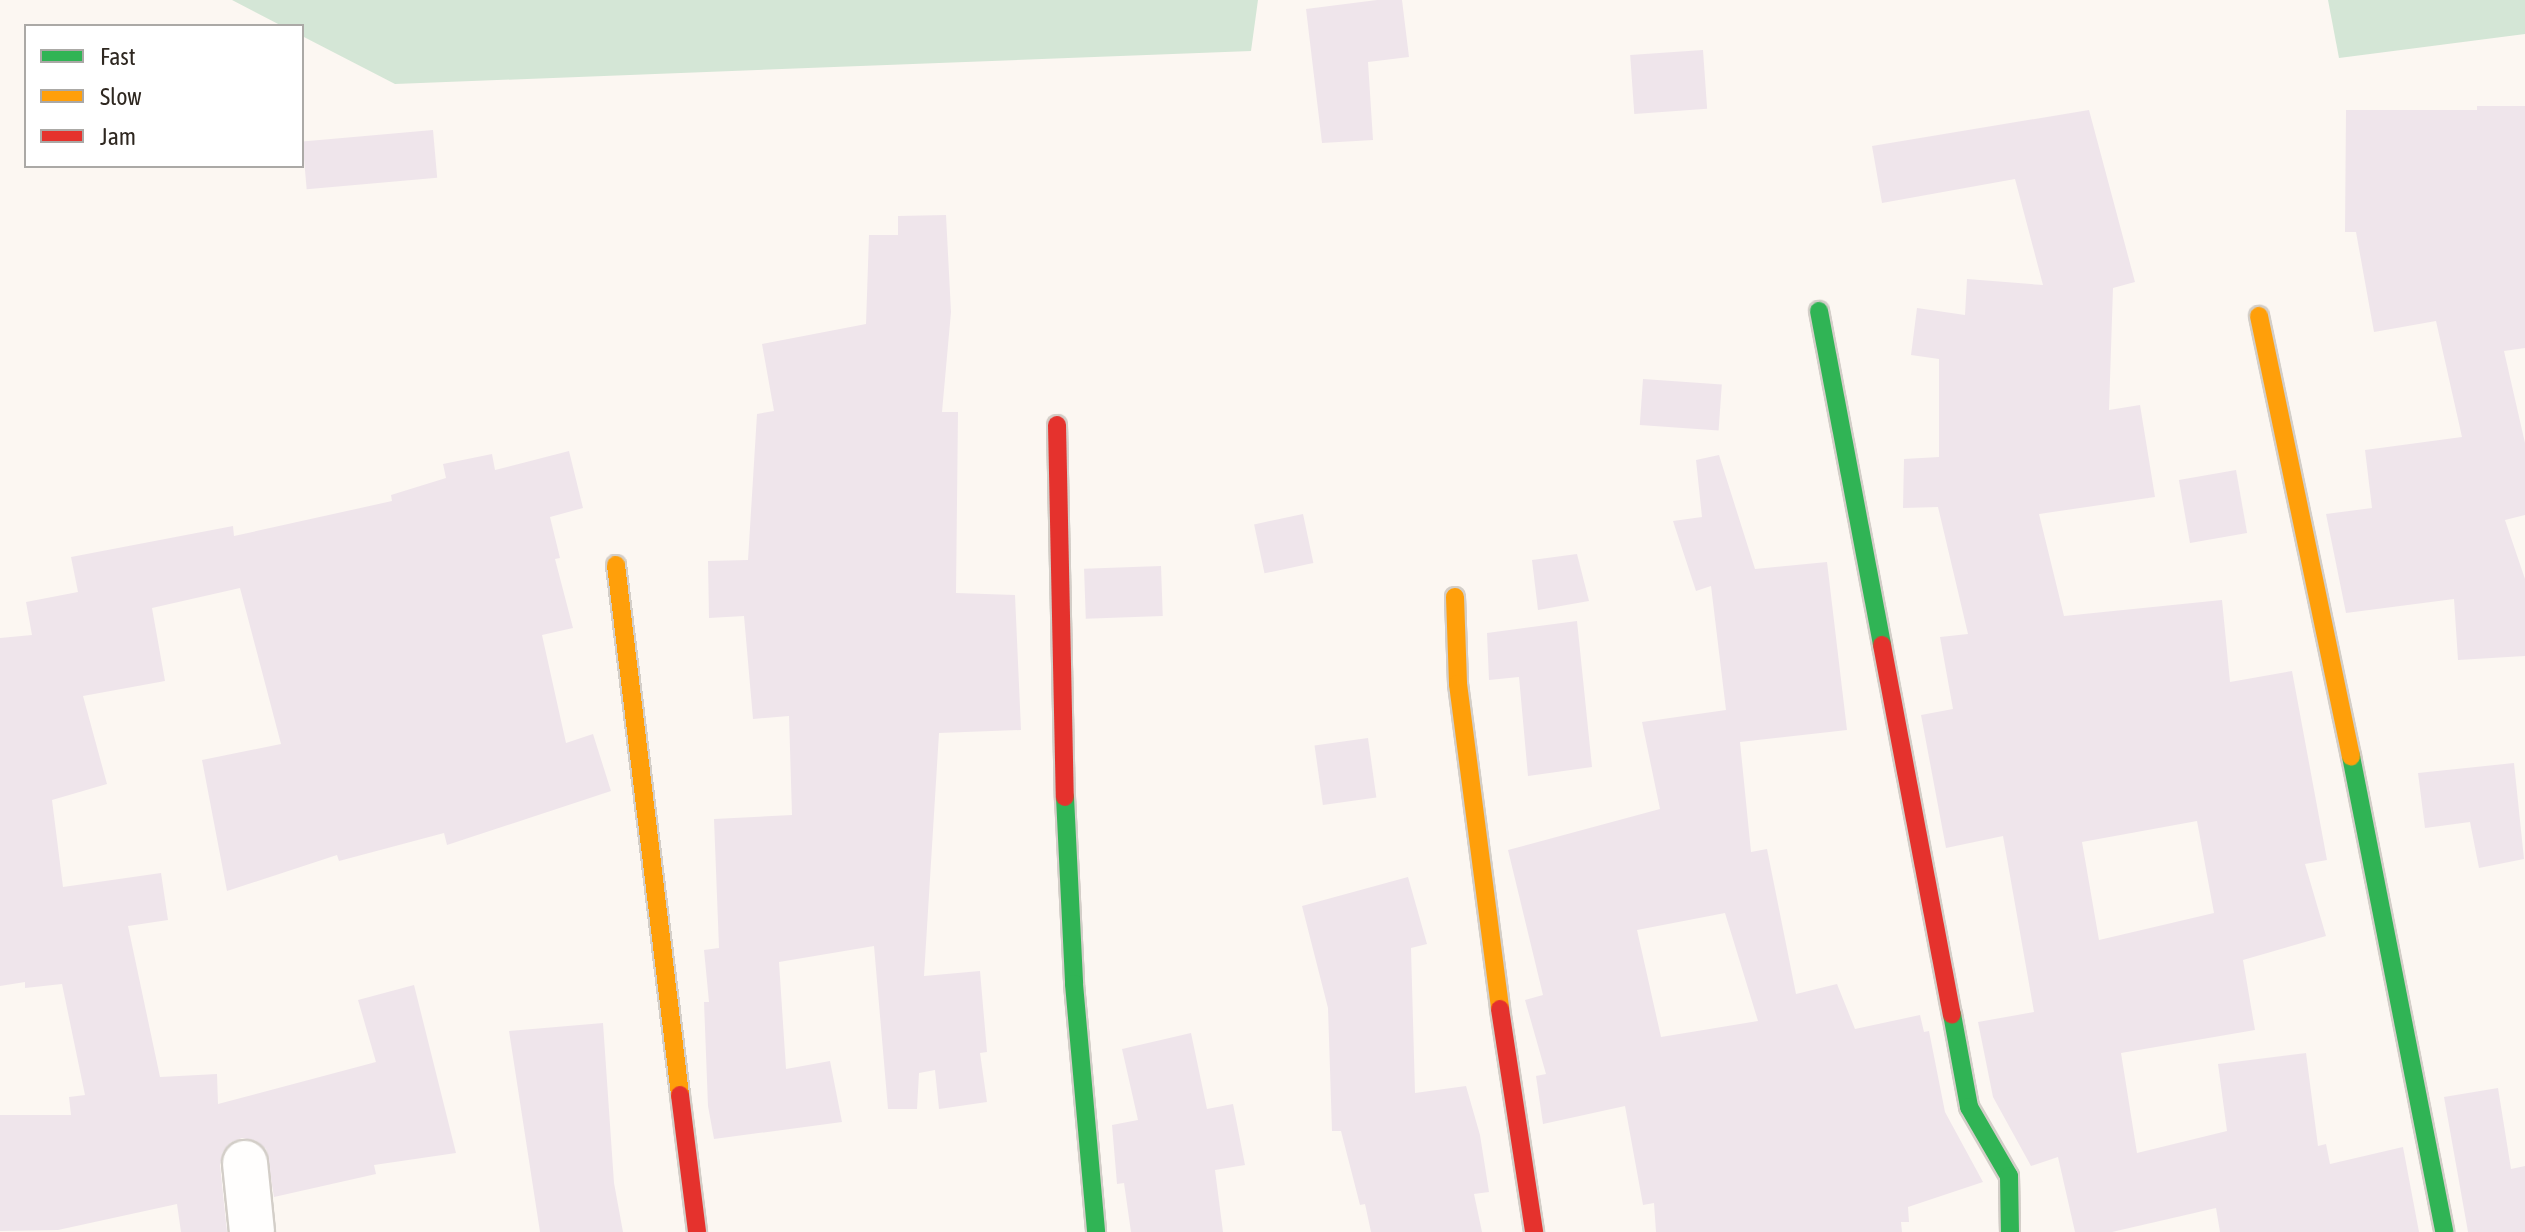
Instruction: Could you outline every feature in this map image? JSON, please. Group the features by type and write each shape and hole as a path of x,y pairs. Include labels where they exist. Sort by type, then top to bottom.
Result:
{"street":[{"path":"1819,311 1969,1107 1983,1126 1995,1156 2009,1176 2010,1232"},
{"path":"2259,316 2391,949 2444,1232"},
{"path":"1057,425 1061,713 1074,984 1096,1232"},
{"path":"616,565 697,1232"},
{"path":"1455,597 1458,684 1490,941 1534,1232"},
{"path":"245,1163 252,1232"}],"green space":[{"path":"232,0 1258,0 1251,51 395,84 304,37 304,24 278,24"},
{"path":"2328,0 2525,0 2525,34 2339,58"}],"building":[{"path":"1402,0 1409,57 1368,62 1373,140 1322,143 1306,9"},
{"path":"1703,50 1707,109 1634,114 1630,55"},
{"path":"2477,106 2525,106 2525,348 2504,351 2525,443 2525,515 2505,520 2525,579 2525,656 2458,660 2454,599 2346,613 2326,514 2372,508 2365,450 2462,437 2436,321 2374,332 2356,232 2345,232 2346,110 2477,110"},
{"path":"2089,110 2135,282 2113,288 2109,410 2140,405 2155,497 2039,514 2064,616 2222,600 2230,682 2292,671 2327,860 2305,864 2326,936 2243,960 2255,1030 2121,1053 2137,1153 2227,1131 2218,1064 2306,1053 2318,1146 2326,1144 2330,1164 2403,1147 2419,1232 2220,1232 2216,1208 2112,1232 2075,1232 2058,1157 2031,1166 1993,1097 1978,1022 2034,1012 2003,836 1946,848 1921,715 1953,709 1940,637 1968,634 1938,507 1903,508 1904,459 1939,457 1939,359 1911,355 1917,308 1965,315 1967,279 2043,285 2015,179 1882,203 1872,146","holes":["2197,821 2214,913 2099,940 2082,842"]},
{"path":"433,130 437,178 307,189 304,141"},
{"path":"946,215 951,312 942,412 958,412 956,593 1015,595 1021,730 939,733 924,976 980,971 987,1052 980,1053 987,1102 939,1109 935,1070 919,1073 917,1109 888,1109 874,946 779,962 786,1069 830,1061 842,1122 714,1139 708,1106 704,1002 709,1002 704,950 719,948 714,819 792,815 789,716 753,719 744,616 709,618 708,561 748,560 757,414 774,411 762,344 866,324 869,235 898,235 898,216"},
{"path":"1643,379 1722,385 1719,430 1640,425"},
{"path":"569,451 583,508 550,517 560,558 555,559 573,628 542,635 566,743 593,734 611,791 447,845 444,833 339,861 337,855 227,891 202,760 281,744 240,588 152,608 165,681 83,696 107,784 52,800 63,887 161,873 168,920 128,926 160,1077 217,1074 218,1104 376,1062 358,1000 414,985 456,1153 374,1165 376,1174 274,1197 266,1149 256,1141 242,1138 230,1143 223,1152 220,1165 227,1232 181,1232 177,1204 58,1230 0,1231 0,1115 71,1115 69,1097 85,1095 62,984 25,988 25,982 0,986 0,638 32,635 26,602 78,592 71,557 233,526 234,536 392,501 391,495 446,478 443,464 492,454 495,470"},
{"path":"1719,455 1755,569 1827,562 1847,730 1740,742 1751,852 1767,849 1796,994 1837,984 1855,1029 1920,1015 1924,1032 1929,1031 1945,1112 1983,1182 1908,1207 1909,1222 1901,1222 1902,1232 1656,1232 1654,1203 1643,1205 1625,1106 1543,1124 1536,1076 1546,1074 1525,1000 1543,995 1508,850 1660,809 1642,722 1726,710 1711,586 1696,591 1673,521 1702,517 1696,460","holes":["1725,913 1758,1021 1661,1037 1637,930"]},
{"path":"2236,470 2247,533 2190,543 2179,480"},
{"path":"1303,514 1313,563 1264,573 1254,524"},
{"path":"1577,554 1589,601 1538,610 1532,560"},
{"path":"1161,566 1163,616 1086,619 1084,569"},
{"path":"1577,621 1592,767 1528,776 1519,677 1489,680 1487,633"},
{"path":"1368,738 1376,797 1323,805 1315,746"},
{"path":"2514,763 2524,859 2479,868 2470,822 2425,828 2418,773"},
{"path":"1408,877 1427,944 1411,948 1415,1093 1466,1086 1480,1135 1489,1192 1474,1194 1482,1232 1371,1232 1365,1204 1360,1205 1341,1131 1332,1131 1328,1008 1302,906"},
{"path":"603,1023 614,1183 623,1232 540,1232 509,1031"},
{"path":"1191,1033 1207,1109 1233,1104 1245,1165 1215,1170 1223,1232 1131,1232 1124,1183 1117,1184 1112,1125 1138,1120 1122,1049"},
{"path":"2498,1088 2511,1169 2525,1166 2525,1232 2468,1232 2444,1097"}],"traffic: fast":[{"path":"1819,311 1882,645"},
{"path":"2351,756 2444,1232"},
{"path":"1065,797 1074,984 1096,1232"},
{"path":"1952,1014 1969,1107 2009,1176 2010,1232"}],"traffic: slow":[{"path":"2259,316 2351,756"},
{"path":"616,565 680,1095"},
{"path":"1455,597 1458,684 1500,1009"}],"traffic: jam":[{"path":"1057,425 1065,797"},
{"path":"1882,645 1952,1014"},
{"path":"1500,1009 1534,1232"},
{"path":"680,1095 697,1232"}]}
